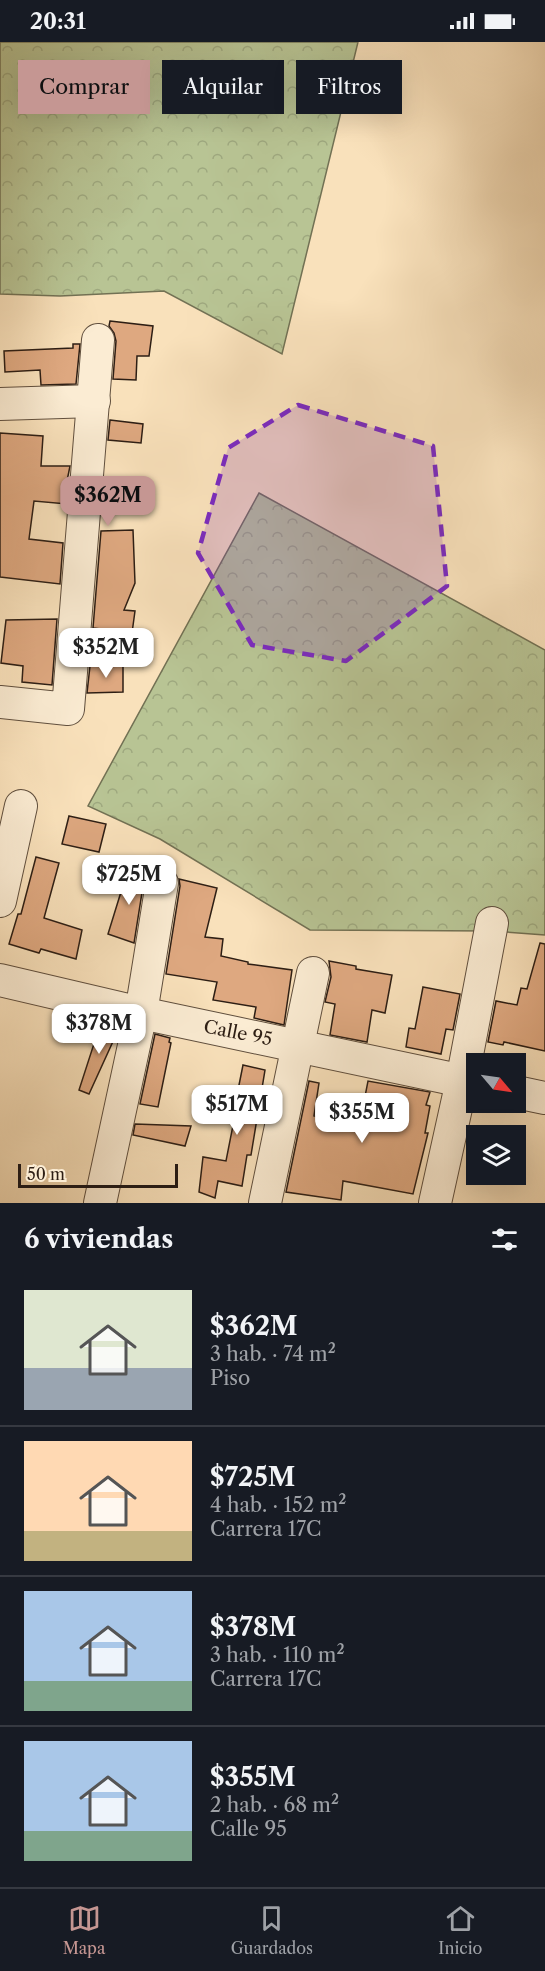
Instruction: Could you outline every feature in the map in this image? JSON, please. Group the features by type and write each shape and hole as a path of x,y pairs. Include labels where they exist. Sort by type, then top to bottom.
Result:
{"street":[{"path":"0,702 68,709 98,340"},
{"path":"0,404 94,401"},
{"path":"0,901 21,806"},
{"path":"100,1203 141,1013 162,884"},
{"path":"473,1053 492,923"},
{"path":"265,1203 313,974"},
{"name":"Calle 95","path":"0,980 141,1013 466,1081"},
{"path":"435,1203 466,1093"},
{"path":"526,1094 545,1098"}],"highlighted area":[{"path":"298,405 433,446 447,586 346,661 252,645 198,553 228,448"}],"green space":[{"path":"0,42 358,42 354,60 296,60 296,114 340,114 282,354 164,291 60,296 0,294"},
{"path":"259,493 545,650 545,935 492,931 310,930 160,839 88,806"}],"building":[{"path":"110,321 153,326 149,356 137,356 136,380 113,379 116,341 109,326"},
{"path":"73,344 80,344 76,384 41,385 40,370 5,372 4,351 73,348"},
{"path":"110,420 143,424 141,443 108,440"},
{"path":"0,433 43,436 41,466 70,466 67,481 67,504 34,501 29,539 63,543 60,584 0,577"},
{"path":"133,530 135,583 124,610 135,611 132,633 93,628 101,531"},
{"path":"57,619 52,685 22,682 23,666 1,663 6,620"},
{"path":"123,665 123,692 87,693 90,666"},
{"path":"69,816 106,824 99,852 62,844"},
{"path":"36,857 59,863 44,918 82,930 76,959 41,949 39,953 9,944 18,914 21,914"},
{"path":"129,866 149,871 144,880 134,943 108,934"},
{"path":"179,879 217,888 205,937 223,939 221,956 248,962 248,964 292,970 284,1025 254,1018 256,1007 213,1000 217,982 166,974 180,886"},
{"path":"540,943 545,944 545,1051 504,1042 503,1045 488,1042 496,1001 517,1005 521,988 527,989"},
{"path":"329,961 356,966 356,969 392,975 385,1013 372,1010 367,1042 330,1035 335,1004 325,1002 331,977"},
{"path":"423,987 460,994 453,1030 446,1029 441,1054 406,1047 409,1028 415,1029"},
{"path":"101,1022 120,1026 89,1094 79,1090"},
{"path":"155,1034 170,1038 171,1043 158,1107 140,1104"},
{"path":"243,1065 265,1070 251,1155 247,1155 242,1186 218,1181 215,1198 199,1192 203,1157 226,1161"},
{"path":"309,1081 319,1083 314,1116 320,1117 319,1120 359,1127 368,1081 430,1092 426,1105 430,1106 425,1133 428,1133 413,1194 343,1181 341,1200 286,1192"},
{"path":"135,1124 191,1126 185,1146 133,1135"}]}
